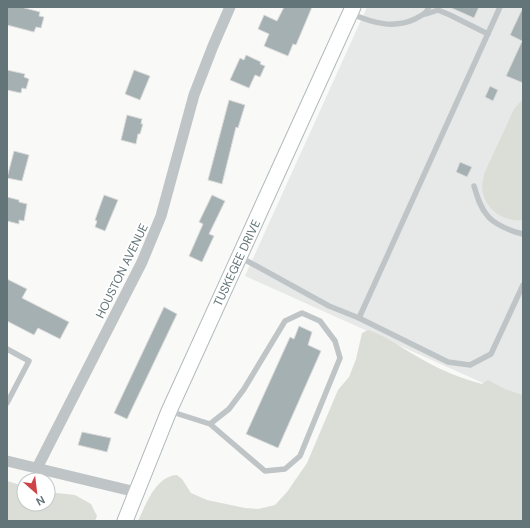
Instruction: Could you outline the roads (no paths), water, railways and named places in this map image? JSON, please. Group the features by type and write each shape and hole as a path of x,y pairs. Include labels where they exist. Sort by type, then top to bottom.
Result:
{"street":[{"name":"HOUSTON AVENUE","path":"37,468 142,262 161,216 194,96 230,7"},
{"name":"TUSKEGEE DRIVE","path":"124,521 169,411 351,10"},
{"path":"7,461 136,492"}],"lane":[{"path":"426,14 429,7"},
{"path":"359,318 500,7"},
{"path":"351,10 370,21 393,25 407,23 438,10 450,14 488,34"},
{"path":"474,186 477,197 487,216 500,226 523,234"},
{"path":"240,257 329,306 359,318 448,362 470,365 491,354 523,286"},
{"path":"169,411 210,424 265,471 285,469 300,456 340,358 335,341 320,321 302,312 285,321 244,389 229,409 210,424"},
{"path":"7,349 29,361 7,403"}]}
